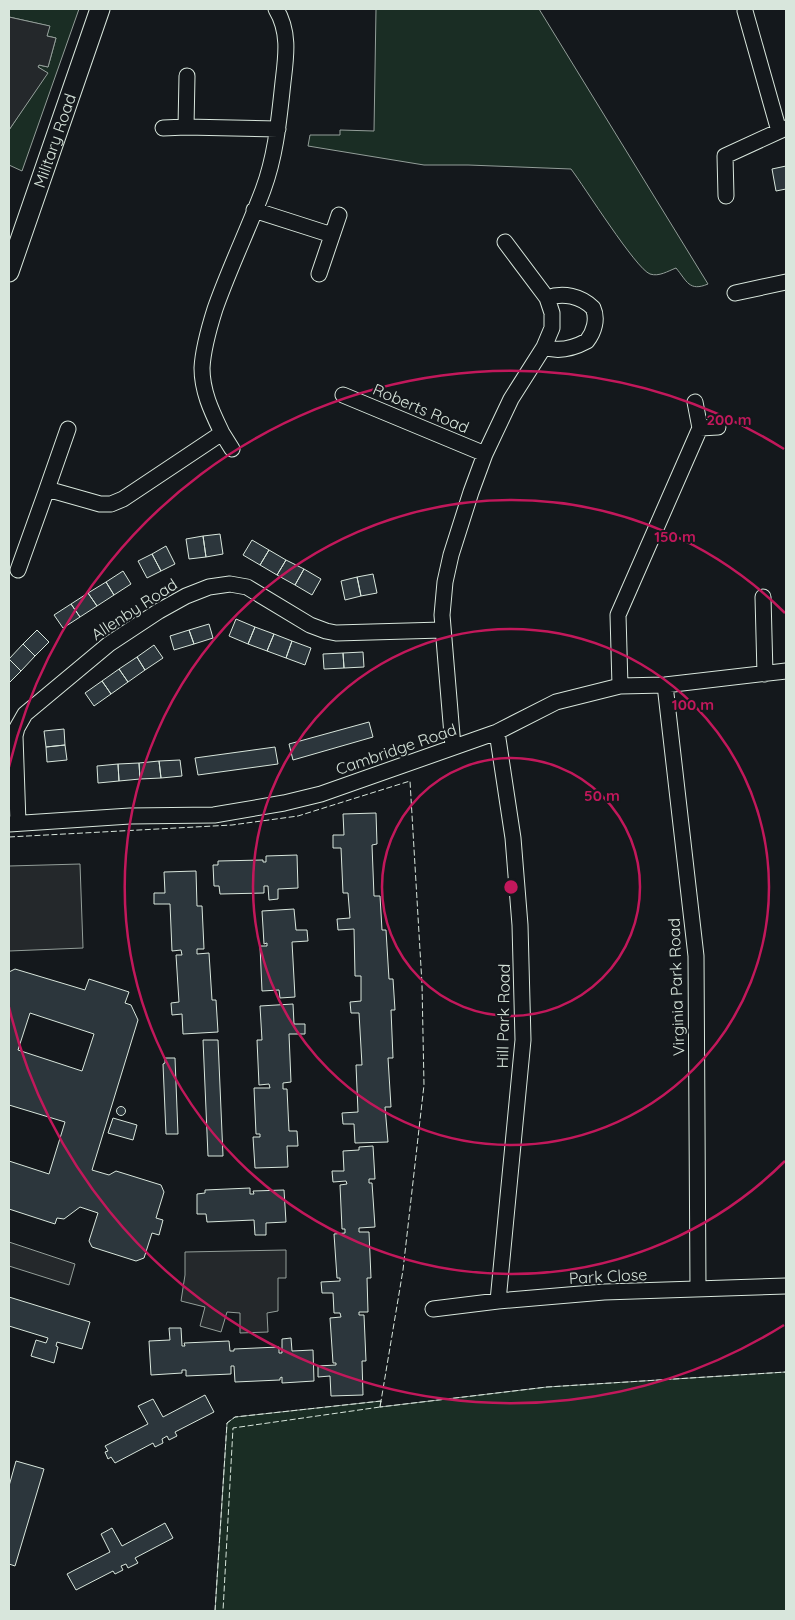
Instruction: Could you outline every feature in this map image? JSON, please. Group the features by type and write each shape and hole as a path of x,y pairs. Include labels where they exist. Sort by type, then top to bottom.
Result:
{"street":[{"name":"Military Road","path":"9,272 100,9"},
{"path":"232,448 222,433 208,401 204,388 202,369 205,347 222,292 263,190 278,129 286,44 283,23 276,9"},
{"path":"726,196 725,156 783,129 744,11"},
{"path":"186,128 187,76"},
{"path":"162,128 278,129"},
{"path":"254,210 332,236"},
{"path":"319,274 339,215"},
{"path":"453,748 442,630 442,602 451,555 485,454 511,398 544,347 552,328 547,298 505,242"},
{"path":"735,293 786,282"},
{"path":"544,347 556,350 582,344 591,336 595,319 593,308 582,300 565,295 547,298"},
{"name":"Roberts Road","path":"343,394 485,454"},
{"path":"620,686 618,614 700,428 695,402"},
{"path":"700,428 718,427"},
{"path":"18,570 68,429"},
{"path":"47,489 87,501 111,504 123,499 222,433"},
{"name":"Allenby Road","path":"14,824 15,736 25,714 109,644 145,619 191,593 220,584 237,585 257,592 310,625 336,633 442,630"},
{"path":"763,597 765,674"},
{"name":"Cambridge Road","path":"14,824 130,816 214,815 259,808 321,794 453,748 497,732 556,702 620,686 665,685 786,671"},
{"name":"Virginia Park Road","path":"665,685 696,956 698,1289"},
{"name":"Hill Park Road","path":"497,732 513,838 520,925 523,1040 498,1301"},
{"name":"Park Close","path":"433,1309 498,1301 604,1292 786,1286"}],"green space":[{"path":"9,9 79,9 22,171 9,165 9,130 47,73 38,67 39,65 48,67 56,38 47,36 49,26 9,17"},
{"path":"376,9 539,9 708,284 697,287 692,286 676,268 657,275 650,274 643,269 622,243 571,169 424,165 308,146 310,135 340,135 340,130 374,131"},
{"path":"786,1372 786,1611 215,1611 227,1423 235,1417 381,1401 380,1407 547,1387"}],"shaded area":[{"path":"9,17 50,26 47,36 56,38 48,67 39,65 38,67 48,73 9,130"},
{"path":"80,864 83,948 9,951 9,866"},
{"path":"9,1242 75,1264 69,1285 9,1266"},
{"path":"286,1250 286,1278 278,1278 278,1311 267,1313 268,1332 240,1333 240,1313 227,1312 221,1332 200,1326 205,1307 181,1301 185,1275 185,1252"}],"building":[{"path":"786,166 786,189 776,191 772,169"},
{"path":"220,534 223,554 206,557 203,536"},
{"path":"203,536 206,557 189,559 186,539"},
{"path":"252,540 269,550 260,565 243,555"},
{"path":"166,546 175,564 161,571 152,554"},
{"path":"269,550 286,560 277,575 260,565"},
{"path":"152,554 161,571 147,578 138,561"},
{"path":"286,560 304,569 295,585 277,575"},
{"path":"304,569 321,579 312,595 295,585"},
{"path":"123,571 131,584 114,595 106,582"},
{"path":"373,574 377,593 361,596 357,577"},
{"path":"357,577 361,596 345,600 341,581"},
{"path":"106,582 114,595 97,606 88,593"},
{"path":"88,593 97,606 80,617 71,604"},
{"path":"71,604 80,617 63,628 54,615"},
{"path":"236,619 255,627 248,644 229,636"},
{"path":"209,624 213,638 194,644 189,630"},
{"path":"255,627 274,634 267,651 248,644"},
{"path":"37,630 49,642 35,656 23,644"},
{"path":"189,630 194,644 174,650 170,636"},
{"path":"274,634 292,641 286,658 267,651"},
{"path":"292,641 311,648 305,665 286,658"},
{"path":"23,644 35,656 21,671 9,659"},
{"path":"154,645 163,658 145,670 137,657"},
{"path":"363,652 364,667 344,668 343,653"},
{"path":"343,653 344,668 324,669 323,654"},
{"path":"137,657 145,670 128,682 119,669"},
{"path":"9,659 21,671 9,683"},
{"path":"119,669 128,682 111,694 102,681"},
{"path":"102,681 111,694 94,706 85,693"},
{"path":"369,722 373,737 293,760 289,744"},
{"path":"64,729 65,745 46,747 44,731"},
{"path":"65,745 67,760 47,762 46,747"},
{"path":"275,747 278,764 198,775 195,758"},
{"path":"180,760 182,776 161,778 159,761"},
{"path":"159,761 161,778 140,779 139,763"},
{"path":"139,763 140,779 119,781 118,764"},
{"path":"118,764 119,781 98,783 97,766"},
{"path":"376,813 377,844 372,845 374,896 380,896 382,930 386,930 389,979 393,979 395,1010 391,1010 393,1058 388,1058 391,1107 385,1107 388,1142 355,1143 354,1124 343,1124 342,1113 358,1112 356,1065 362,1065 359,1013 351,1013 350,1002 361,1001 361,976 355,976 354,929 338,930 337,919 350,918 348,893 343,893 341,848 333,848 333,835 344,835 343,814"},
{"path":"297,855 298,888 278,889 278,899 269,900 268,886 264,886 264,893 220,894 219,886 214,886 213,865 218,865 218,861 263,860 263,862 266,862 266,856"},
{"path":"196,871 197,906 202,906 204,949 197,949 197,954 209,953 212,1000 216,1000 218,1032 183,1034 182,1014 172,1015 171,1003 179,1002 176,955 182,955 181,950 172,951 170,904 154,904 154,893 165,893 164,872"},
{"path":"294,909 296,930 307,930 308,941 292,942 295,997 280,998 279,990 262,991 260,946 267,946 267,943 264,944 262,911"},
{"path":"15,969 85,990 89,979 129,992 125,1003 131,1005 138,1020 92,1170 109,1175 116,1171 161,1185 164,1192 156,1218 163,1220 159,1235 152,1233 144,1258 136,1261 92,1247 89,1241 98,1213 80,1207 64,1219 57,1218 55,1224 9,1209 9,1161 49,1174 65,1122 9,1105 9,972","holes":["30,1013 94,1034 82,1071 18,1050"]},
{"path":"293,1004 294,1024 305,1024 305,1034 289,1034 291,1082 283,1083 283,1089 287,1089 289,1131 297,1131 298,1146 287,1146 288,1167 255,1168 253,1137 260,1137 260,1134 256,1134 254,1088 270,1088 269,1084 259,1085 257,1040 262,1040 260,1006"},
{"path":"203,1040 218,1040 223,1156 208,1156"},
{"path":"165,1058 175,1058 178,1134 166,1134 163,1064 165,1063"},
{"path":"121,1107 125,1111 121,1115 117,1111"},
{"path":"113,1118 137,1125 133,1140 108,1133"},
{"path":"373,1146 375,1179 369,1179 369,1183 372,1183 375,1227 359,1228 359,1232 369,1232 371,1278 367,1278 368,1312 359,1312 359,1315 364,1315 366,1361 362,1361 363,1395 331,1396 330,1376 318,1377 318,1366 336,1365 336,1363 333,1363 330,1318 341,1317 340,1313 334,1313 333,1293 322,1293 321,1282 340,1281 340,1278 337,1278 334,1234 345,1233 345,1229 342,1229 340,1185 347,1184 346,1181 333,1182 332,1171 344,1171 343,1151 359,1150 359,1147"},
{"path":"250,1188 250,1194 254,1194 253,1191 284,1190 286,1222 266,1223 266,1235 255,1235 254,1220 207,1222 206,1214 197,1214 197,1194 205,1193 205,1190"},
{"path":"9,1297 90,1322 82,1349 57,1342 56,1346 58,1347 54,1363 31,1356 36,1340 46,1343 48,1338 9,1326"},
{"path":"169,1328 181,1328 182,1346 185,1346 184,1343 229,1341 230,1351 234,1351 234,1349 279,1347 279,1353 282,1353 282,1339 291,1338 292,1351 313,1350 314,1381 282,1383 282,1377 280,1380 235,1382 234,1366 231,1366 231,1374 186,1376 186,1370 182,1370 182,1373 151,1375 149,1341 170,1340"},
{"path":"205,1395 214,1412 175,1432 177,1436 169,1440 167,1436 162,1439 163,1443 155,1447 153,1443 115,1463 111,1457 108,1459 105,1452 108,1451 105,1446 148,1424 138,1406 153,1399 163,1417"},
{"path":"16,1461 44,1469 15,1566 9,1564 9,1486"},
{"path":"165,1523 173,1538 135,1558 138,1563 128,1568 126,1564 121,1566 123,1570 115,1574 113,1571 76,1590 67,1574 110,1552 101,1534 112,1528 122,1546"}],"fence":[{"path":"9,837 232,825 298,816 410,781 422,984 424,1085 403,1270 380,1407 233,1428 223,1611"},
{"path":"215,1611 227,1423 235,1417 381,1401 380,1407 547,1387 786,1372"}]}
